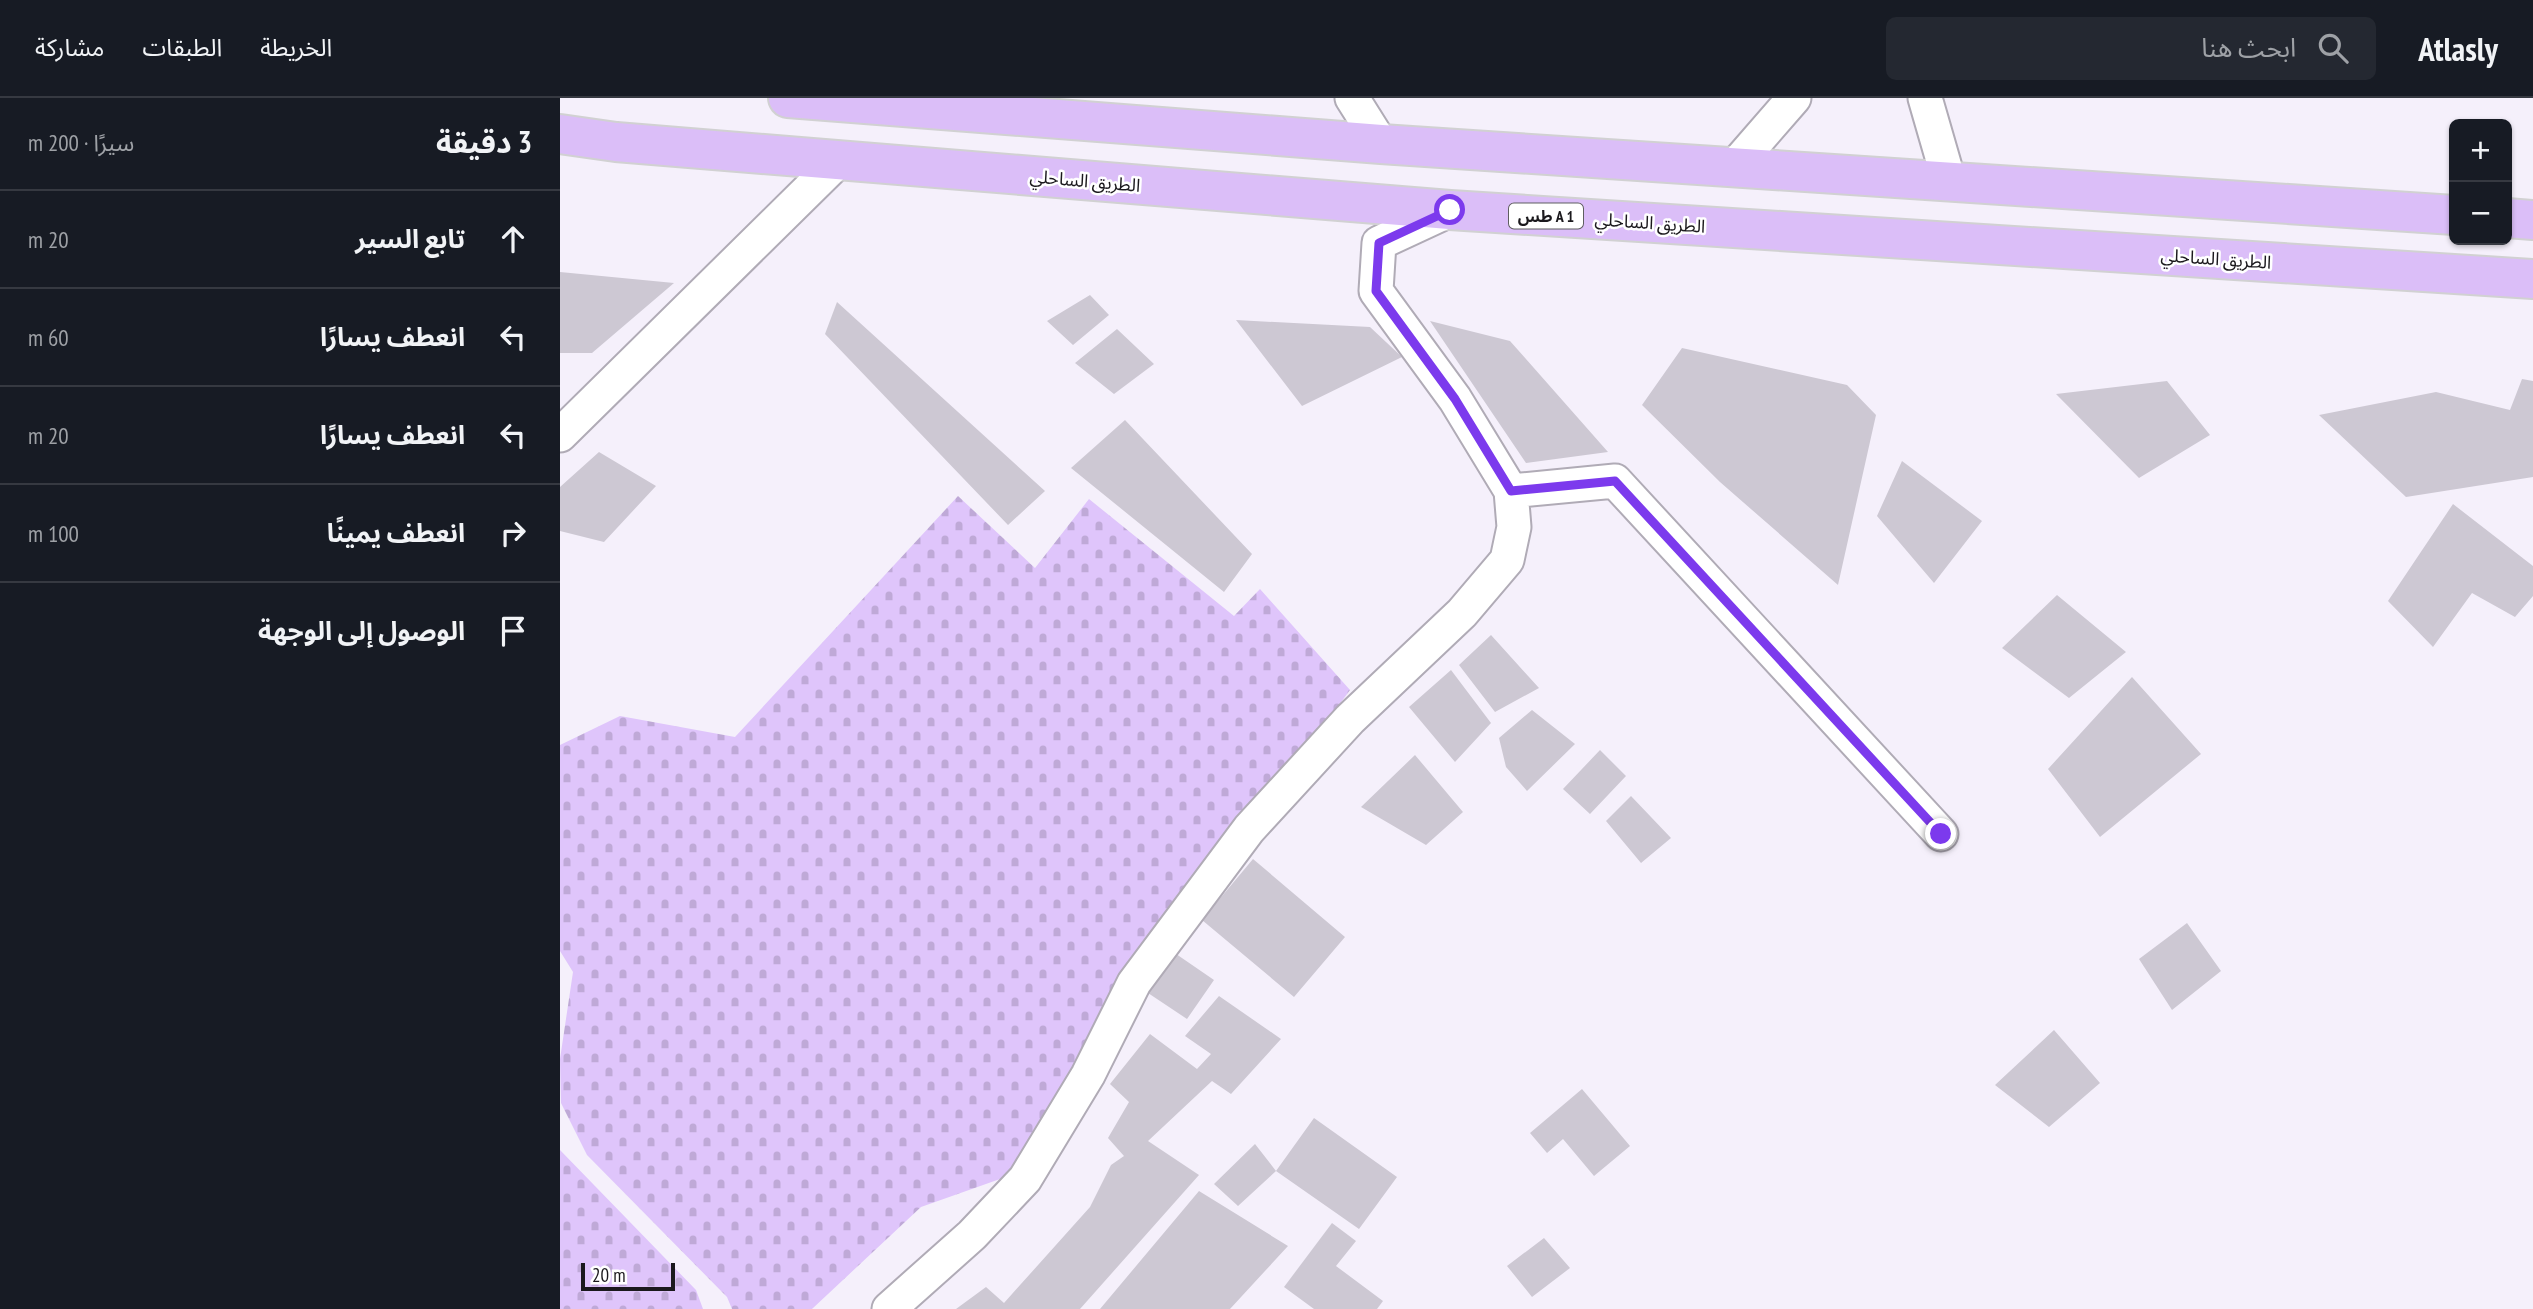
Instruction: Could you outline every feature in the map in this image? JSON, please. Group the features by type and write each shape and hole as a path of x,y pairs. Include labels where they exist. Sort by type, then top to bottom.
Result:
{"highway":[{"path":"788,98 1381,144 2449,215"},
{"name":"الطريق الساحلي","path":"560,134 616,142 1450,210 2533,279"},
{"path":"2512,218 2533,220"}],"street":[{"path":"1352,98 1381,144"},
{"path":"1734,167 1794,98"},
{"path":"1925,98 1949,181"},
{"path":"560,435 839,160"},
{"path":"889,1309 972,1235 1025,1179 1088,1075 1134,982 1249,829 1350,719 1462,613 1507,560 1514,527 1511,491 1455,399 1376,291 1379,243 1450,210"},
{"path":"1511,491 1615,481 1941,834"}],"green space":[{"path":"958,496 1035,568 1089,499 1234,616 1260,589 1350,690 1146,966 1017,1173 921,1207 812,1309 732,1309 727,1297 587,1155 561,1103 560,1059 573,972 560,951 560,745 620,716 735,737"},
{"path":"560,1150 696,1290 703,1309 560,1309"}],"building":[{"path":"560,272 674,283 592,353 560,353"},
{"path":"1090,295 1109,315 1073,345 1047,321"},
{"path":"837,302 1045,491 1008,525 825,334"},
{"path":"1236,320 1370,327 1402,357 1302,406"},
{"path":"1430,321 1510,341 1608,452 1526,463"},
{"path":"1117,329 1154,364 1114,394 1075,363"},
{"path":"1682,348 1847,385 1876,415 1838,585 1720,482 1642,405"},
{"path":"2522,379 2533,381 2533,477 2406,497 2319,415 2436,392 2510,410"},
{"path":"2167,381 2210,435 2139,478 2056,394"},
{"path":"1125,420 1252,554 1224,592 1071,468"},
{"path":"599,452 656,486 604,542 560,531 560,487"},
{"path":"1902,461 1982,521 1934,583 1877,516"},
{"path":"2453,504 2533,566 2533,596 2515,617 2472,593 2433,647 2388,601"},
{"path":"2057,595 2126,652 2069,698 2002,648"},
{"path":"1491,635 1539,688 1495,712 1459,665"},
{"path":"1451,670 1491,723 1455,762 1409,707"},
{"path":"2132,677 2201,754 2100,837 2048,769"},
{"path":"1532,710 1575,744 1527,791 1506,767 1499,738"},
{"path":"1600,750 1626,776 1590,814 1563,789"},
{"path":"1415,755 1463,812 1426,845 1361,807"},
{"path":"1631,796 1671,838 1641,863 1606,821"},
{"path":"1253,859 1345,937 1294,997 1202,920"},
{"path":"2187,923 2221,971 2172,1010 2139,959"},
{"path":"1163,945 1214,980 1187,1019 1136,985"},
{"path":"1219,996 1281,1039 1231,1094 1212,1081 1148,1141 1199,1175 1080,1309 956,1309 986,1287 1004,1303 1090,1207 1111,1165 1124,1156 1108,1138 1129,1102 1110,1084 1150,1034 1197,1069 1211,1054 1185,1036"},
{"path":"2054,1030 2100,1083 2049,1127 1995,1085"},
{"path":"1582,1089 1630,1146 1594,1176 1563,1139 1547,1153 1530,1133"},
{"path":"1314,1118 1397,1177 1359,1229 1276,1171"},
{"path":"1255,1144 1276,1171 1238,1206 1214,1184"},
{"path":"1199,1191 1288,1246 1230,1309 1100,1309"},
{"path":"1332,1223 1356,1241 1336,1266 1383,1301 1377,1309 1314,1309 1284,1287"},
{"path":"1544,1238 1570,1268 1532,1297 1507,1266"}],"route":[{"path":"1450,210 1379,243 1376,291 1455,399 1511,491 1615,481 1941,834"}]}
